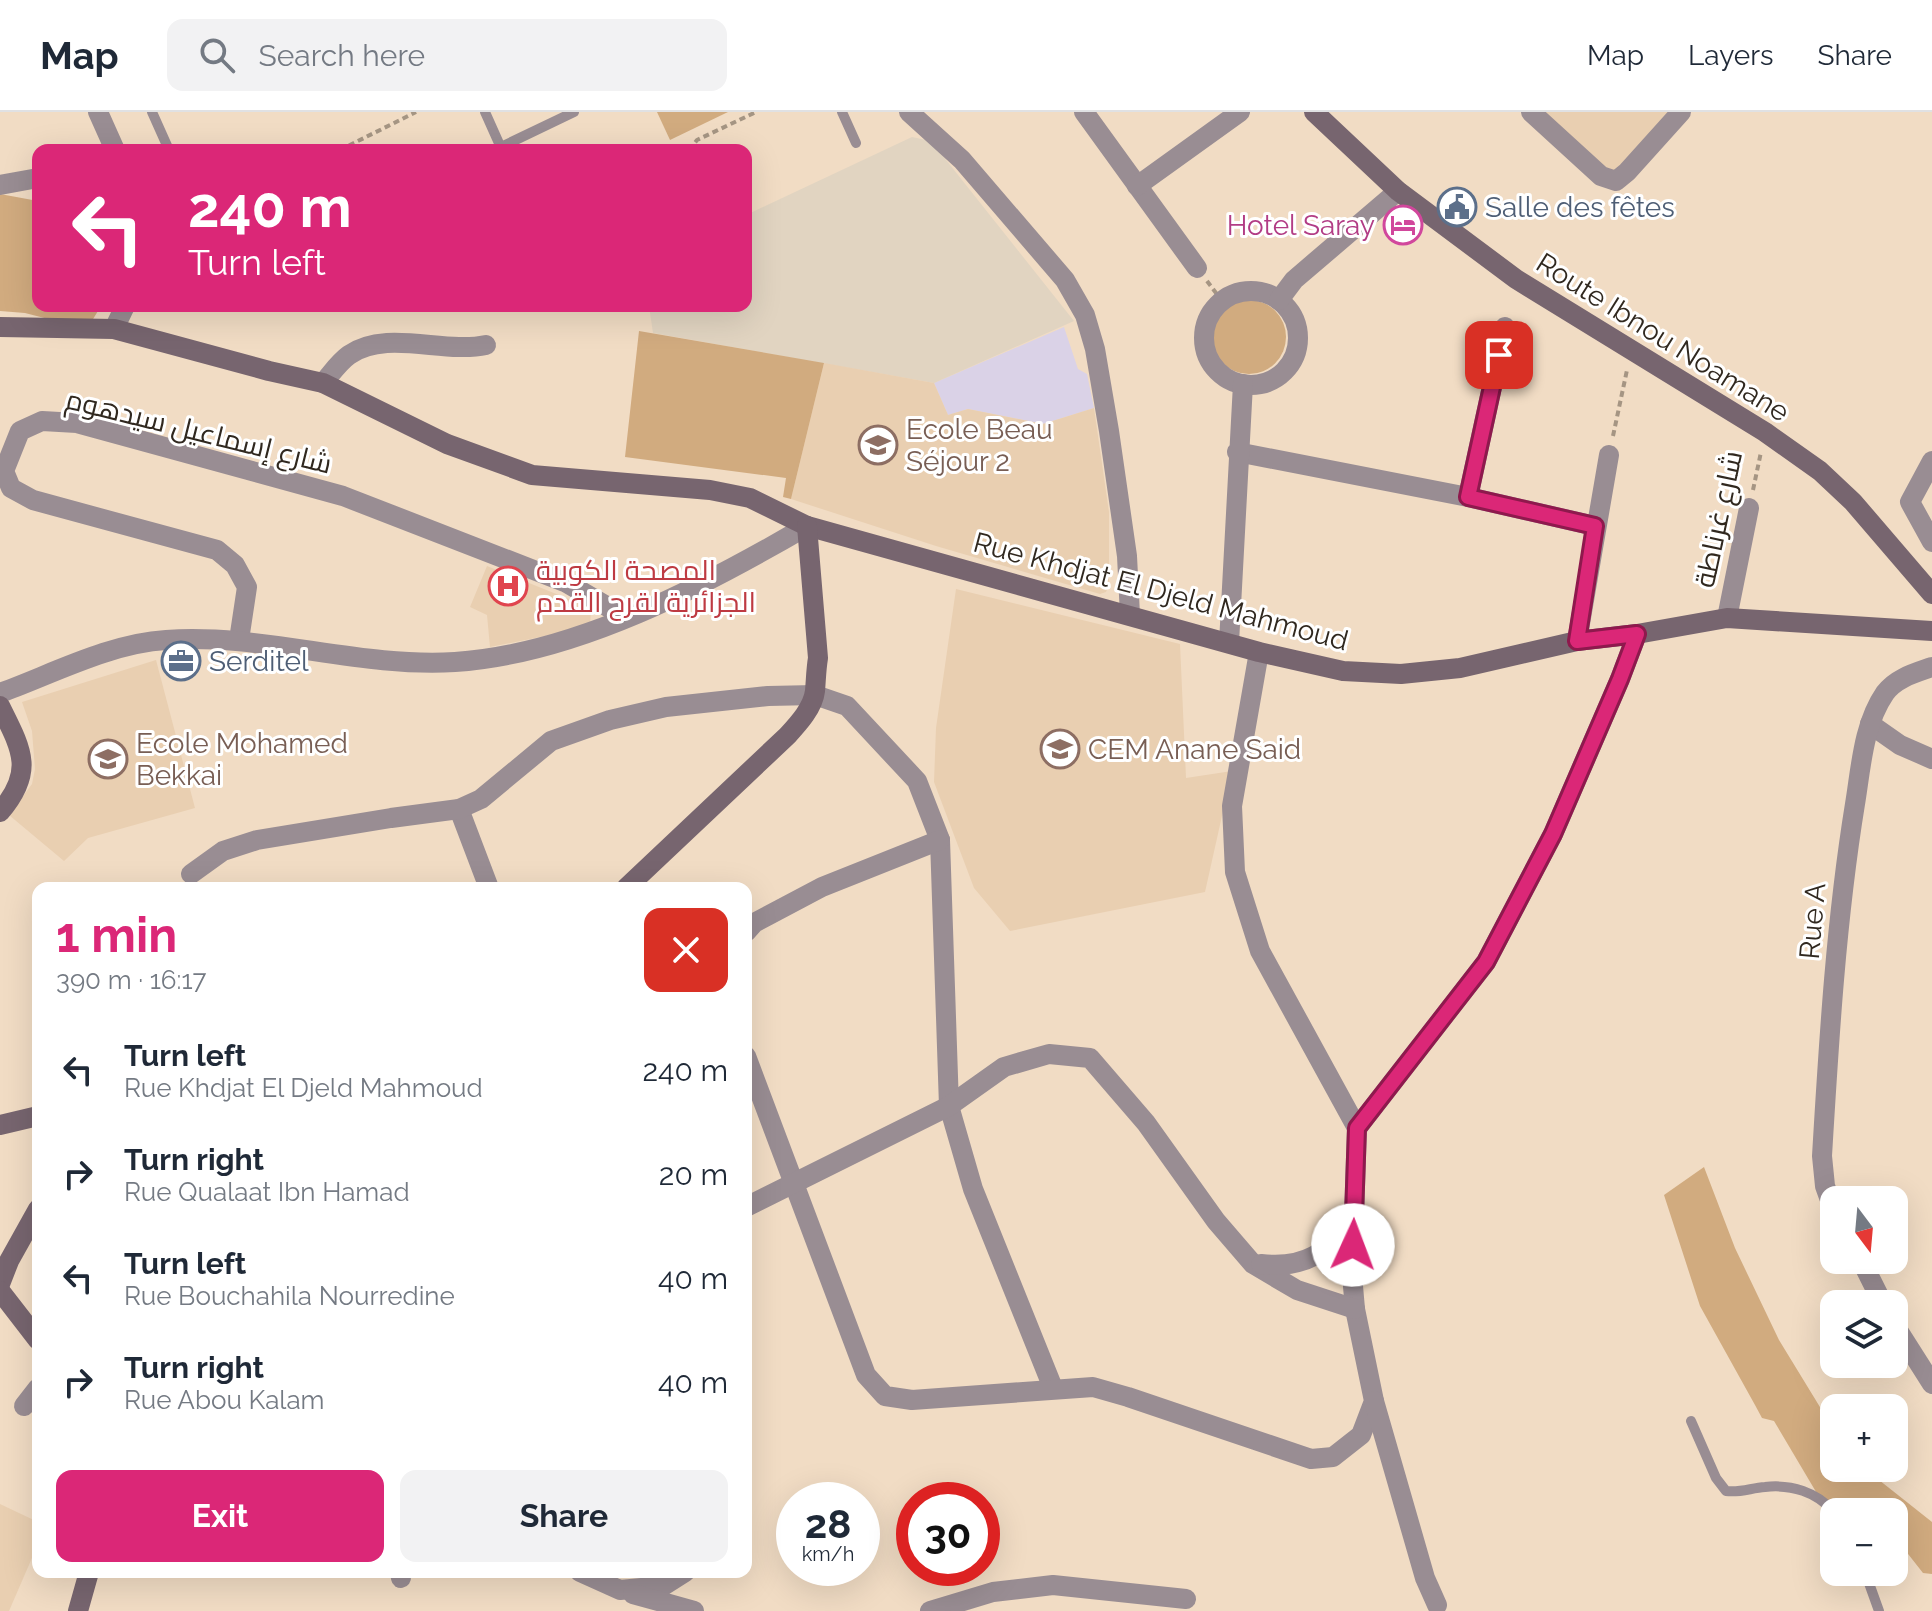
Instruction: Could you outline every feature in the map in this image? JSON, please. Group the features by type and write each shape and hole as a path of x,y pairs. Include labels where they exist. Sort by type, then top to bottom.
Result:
{"street":[{"path":"98,112 112,144"},
{"path":"909,112 932,130 973,172 1065,280 1085,315 1095,349 1109,431 1127,556 1130,615"},
{"path":"1084,112 1197,268"},
{"path":"1137,186 1240,112"},
{"name":"Route Ibnou Noamane","path":"1314,112 1398,191 1516,279 1765,432 1820,471 1853,502 1932,594"},
{"path":"1531,112 1601,176 1616,181 1681,112"},
{"path":"0,185 32,179"},
{"path":"1279,300 1294,280 1398,191"},
{"path":"1254,291 1279,300 1289,311 1297,331 1297,347 1291,362 1280,375 1265,382 1243,384 1226,378 1214,368 1205,345 1207,321 1215,307 1238,293 1254,291"},
{"path":"0,327 114,329 122,312"},
{"path":"1468,497 1505,327"},
{"name":"Rue Khdjat El Djeld Mahmoud","path":"114,329 323,383 447,444 532,475 710,490 750,498 807,526 1259,652 1343,671 1401,674 1460,668 1577,641 1727,618 1932,631"},
{"path":"323,383 345,357 359,349 386,343 467,349 486,345"},
{"path":"1229,643 1243,384"},
{"name":"شارع إسماعيل سيدهوم","path":"239,640 247,587 235,565 217,550 33,500 11,488 4,471 20,431 42,421 77,423 343,496 567,583 625,617"},
{"path":"1237,452 1468,497 1595,526"},
{"path":"1577,641 1609,455"},
{"path":"1910,502 1932,461"},
{"path":"1910,502 1932,505"},
{"path":"1910,502 1932,542"},
{"name":"شارع غرناطة","path":"1727,618 1749,508"},
{"path":"0,693 128,645 166,640 239,640 409,661 454,662 505,656 602,628 736,568 807,526 818,642 815,695 800,722 787,736 632,882"},
{"path":"1357,1128 1486,962 1553,834 1637,634"},
{"path":"1259,652 1232,806 1235,872 1260,951 1357,1128 1352,1275 1355,1309 1374,1401 1425,1578 1437,1605"},
{"name":"Rue A","path":"1825,1186 1823,1132 1842,886 1870,724 1886,692 1902,678 1932,667"},
{"path":"191,874 223,851 257,840 459,809 481,799 551,741 666,707 768,696 815,695 847,706 917,781 940,840 949,1106 973,1189 1053,1388"},
{"path":"0,706 19,744 23,761 22,776 14,796 0,812"},
{"path":"1870,724 1900,745 1932,759"},
{"path":"459,809 487,882"},
{"path":"752,925 822,887 940,840"},
{"path":"752,1204 949,1106 1004,1067 1049,1054 1090,1058 1146,1123 1216,1221 1253,1264 1297,1290 1355,1309"},
{"path":"752,1071 866,1375 885,1396 912,1400 1093,1387 1311,1459 1333,1457 1361,1435 1374,1401"},
{"path":"0,1125 32,1117"},
{"path":"1253,1264 1284,1267 1312,1258 1337,1242 1354,1215"},
{"path":"0,1284 32,1220"},
{"path":"0,1291 32,1332"},
{"path":"1908,1346 1932,1384"},
{"path":"24,1406 32,1396"},
{"path":"78,1611 87,1578"},
{"path":"593,1578 620,1590 694,1611"},
{"path":"620,1590 663,1586 676,1578"},
{"path":"930,1611 993,1592 1053,1585 1186,1599"}],"lane":[{"path":"152,112 166,144"},
{"path":"485,112 499,144"},
{"path":"511,144 574,112"},
{"path":"842,112 856,143"},
{"path":"1691,1421 1716,1478 1726,1491 1738,1492 1767,1486 1804,1490 1820,1499"},
{"path":"1870,1586 1879,1611"}],"path":[{"path":"352,144 416,112"},
{"path":"694,144 756,112"},
{"path":"1609,455 1631,348"},
{"name":"شارع غرناطة","path":"1749,508 1765,432"}],"shaded area":[{"path":"657,112 728,112 670,140"},
{"path":"1545,112 1669,112 1612,176"},
{"path":"912,137 931,141 1074,321 934,383 653,333 650,312 752,312 752,212"},
{"path":"0,194 32,200 32,312 97,312 87,329 25,313 0,311"},
{"path":"1249,300 1270,306 1280,316 1286,337 1280,358 1270,368 1249,374 1228,368 1218,358 1212,337 1218,316 1228,306"},
{"path":"1064,327 1078,369 1087,374 1094,408 1043,424 968,409 948,415 934,383"},
{"path":"639,331 824,363 791,499 783,497 786,478 625,457"},
{"path":"824,363 934,383 948,415 968,409 1043,424 1094,408 1109,512 1109,585 1106,592 1100,594 936,546 791,499"},
{"name":"المصحة الكوبية الجزائرية لقرح القدم","path":"487,566 591,608 590,627 490,647 487,615 470,607"},
{"name":"CEM Anane Said","path":"956,589 1180,644 1186,778 1232,771 1205,892 1010,931 974,888 934,782 936,728"},
{"name":"Ecole Mohamed Bekkai","path":"156,660 195,808 88,838 64,861 9,815 32,784 35,769 32,731 22,702"},
{"path":"1704,1167 1735,1248 1779,1340 1820,1407 1820,1482 1882,1482 1902,1498 1820,1499 1774,1421 1762,1418 1700,1306 1664,1195"},
{"path":"1908,1503 1932,1522 1932,1574 1923,1573 1908,1554"},
{"path":"0,1504 32,1519 32,1558 9,1611 0,1611"}],"place":[{"name":"Salle des fêtes","path":"1457,207"},
{"name":"Hotel Saray","path":"1403,225"},
{"name":"Ecole Beau Séjour 2","path":"878,445"},
{"name":"المصحة الكوبية الجزائرية لقرح القدم","path":"508,586"},
{"name":"Serditel","path":"181,661"},
{"name":"CEM Anane Said","path":"1060,749"},
{"name":"Ecole Mohamed Bekkai","path":"108,759"}],"route":[{"path":"1353,1245 1357,1128 1486,962 1553,834 1637,634 1577,641 1595,526 1468,497 1499,355"}]}
